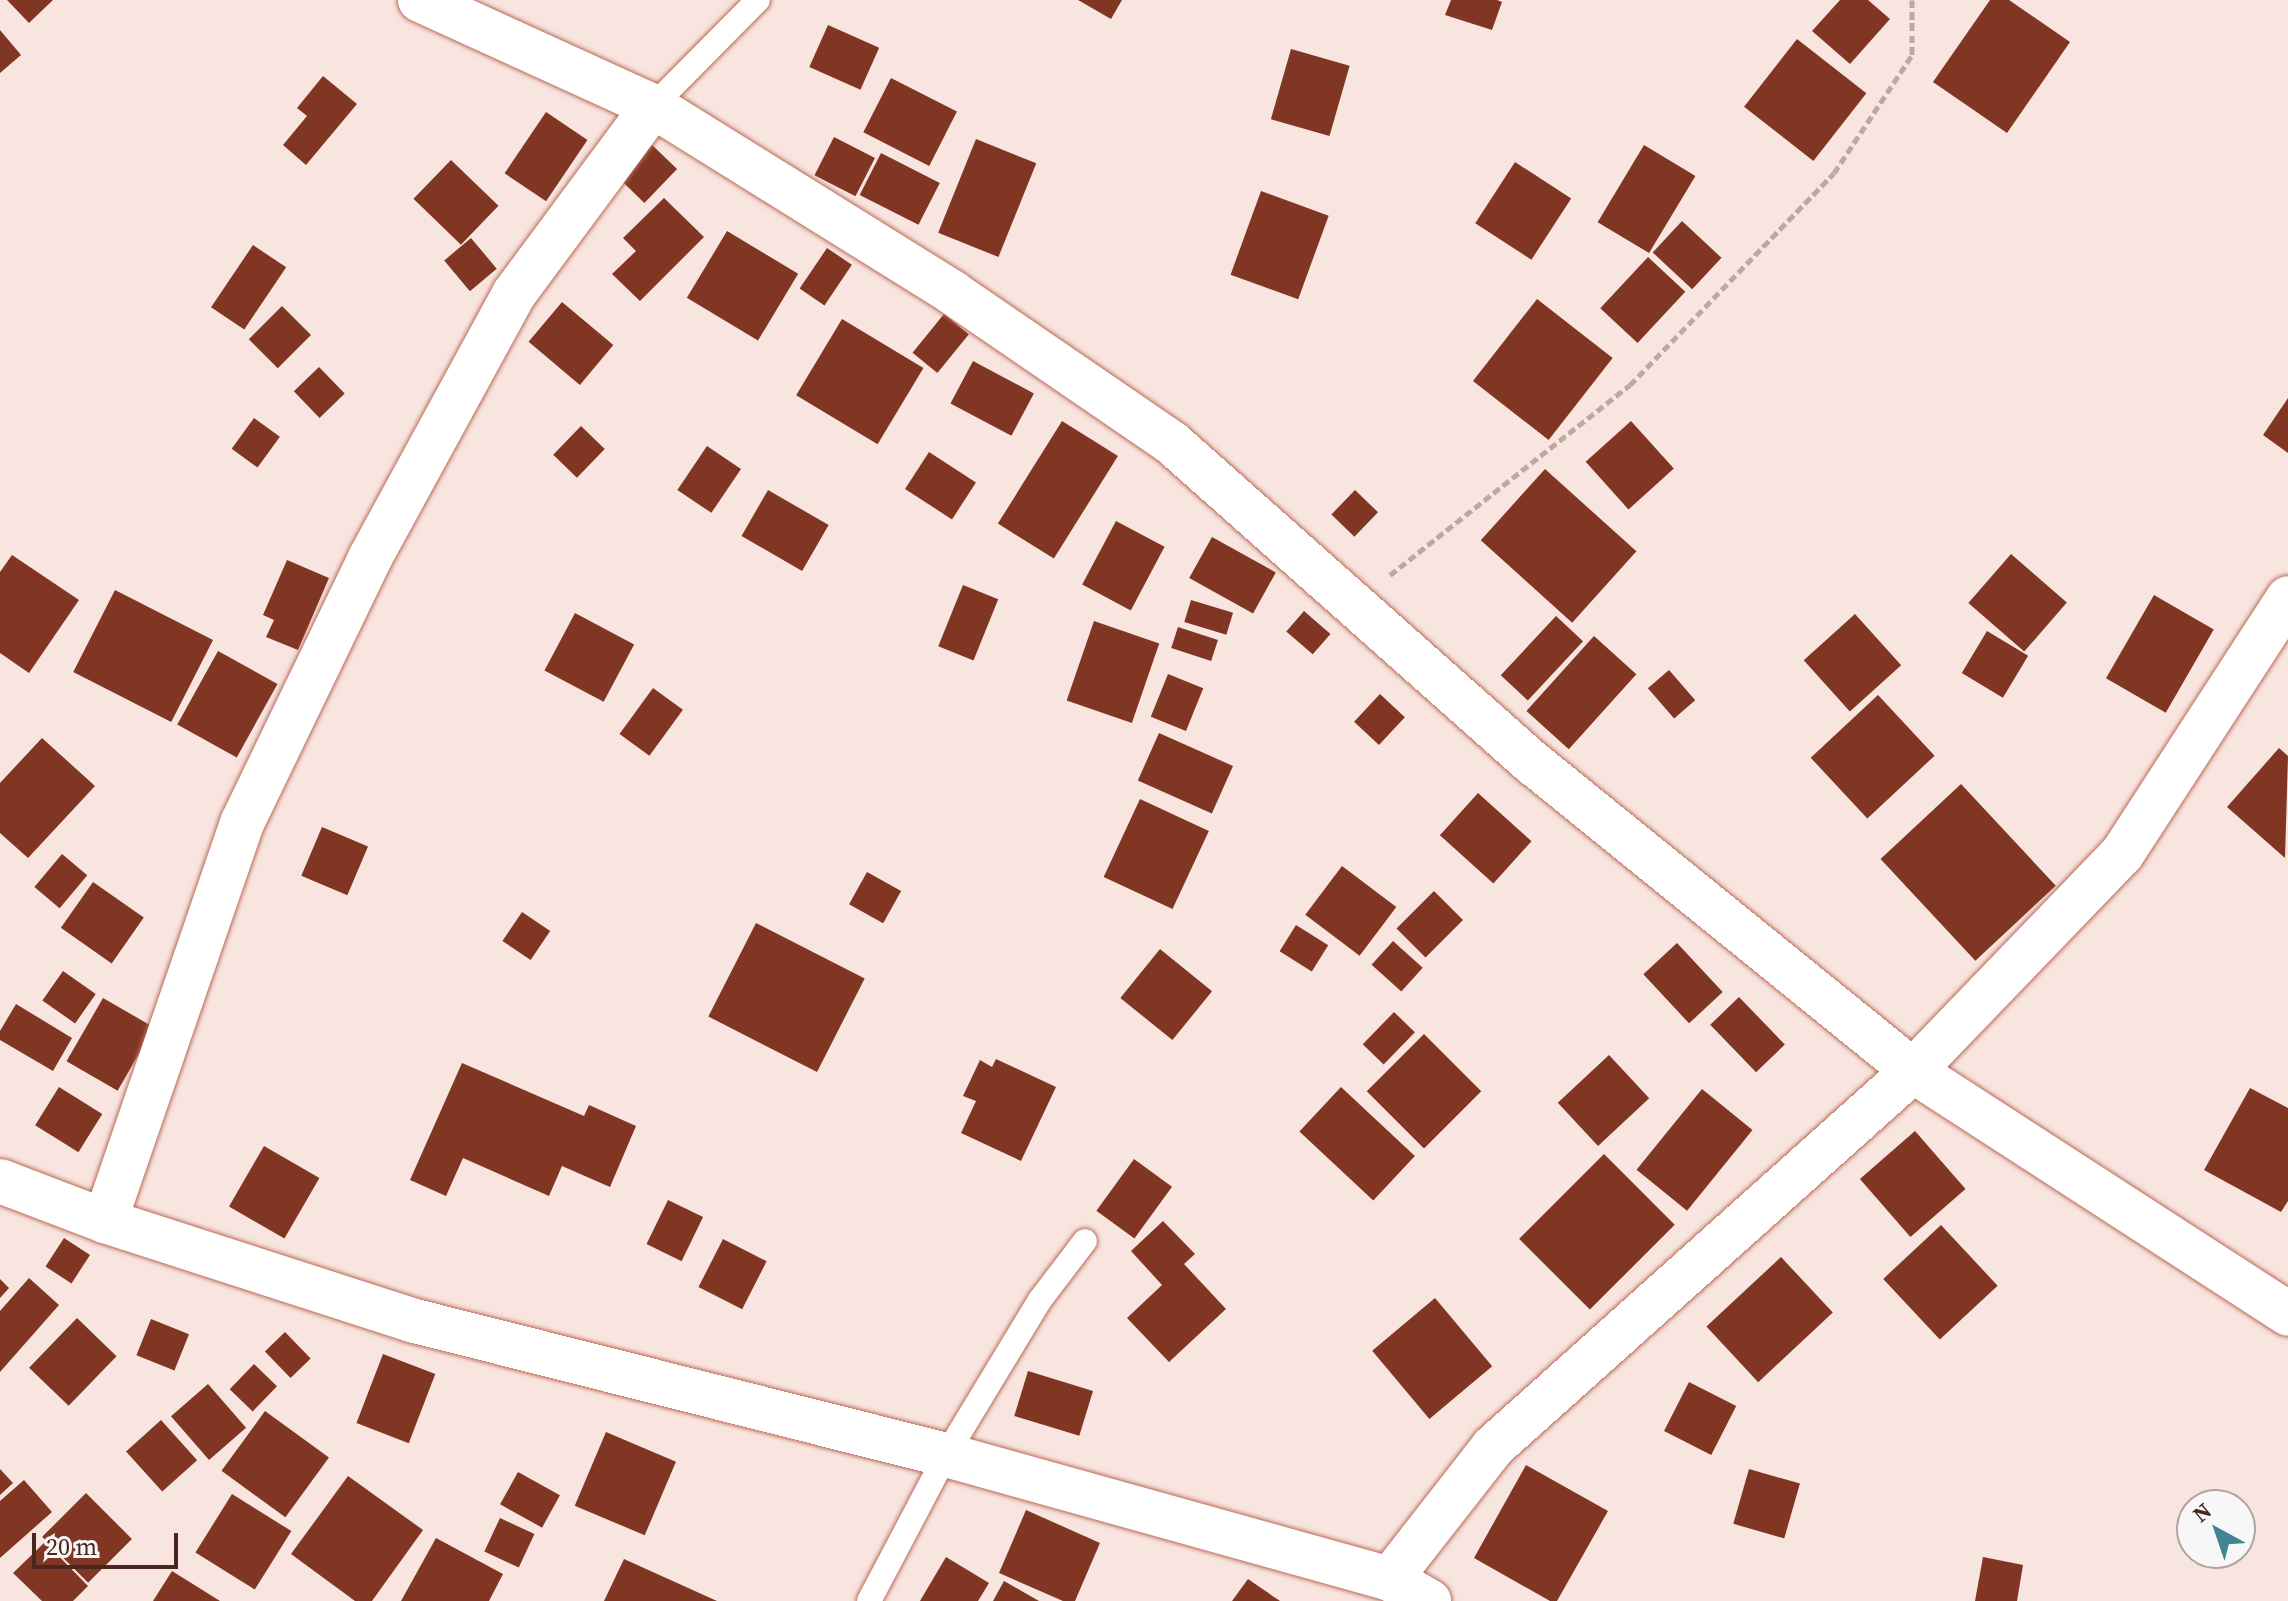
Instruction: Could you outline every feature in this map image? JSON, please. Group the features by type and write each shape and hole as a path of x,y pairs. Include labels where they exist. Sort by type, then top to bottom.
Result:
{"street":[{"path":"420,0 653,106 953,293 1172,443 1534,764 1913,1071 2288,1314"},
{"path":"105,1221 242,823 370,558 514,294 653,106"},
{"path":"1390,1579 1493,1447 1913,1071 2122,854 2288,598"},
{"path":"0,1181 105,1221 411,1320 946,1455 1390,1579 1429,1601"}],"lane":[{"path":"653,106 758,0"},
{"path":"869,1601 946,1455 1040,1300 1085,1241"}],"path":[{"path":"1355,603 1630,385 1834,173 1912,55 1912,0"}],"building":[{"path":"7,0 53,0 29,23"},
{"path":"1078,0 1122,0 1111,19"},
{"path":"1451,0 1502,2 1492,30 1445,15"},
{"path":"1840,0 1868,0 1890,19 1850,64 1812,31"},
{"path":"1990,0 2009,0 2070,42 2007,133 1933,82"},
{"path":"828,25 879,48 860,90 809,67"},
{"path":"0,30 21,55 0,73"},
{"path":"1797,39 1866,93 1813,161 1744,107"},
{"path":"1291,49 1350,66 1330,136 1271,119"},
{"path":"323,76 357,104 306,165 283,145 307,116 297,108"},
{"path":"891,78 957,112 929,166 863,132"},
{"path":"546,112 587,140 546,201 505,173"},
{"path":"834,137 875,158 855,196 814,175"},
{"path":"976,139 1036,163 998,257 938,233"},
{"path":"649,142 677,169 644,203 616,176"},
{"path":"1644,145 1695,176 1649,253 1598,222"},
{"path":"881,153 940,183 918,225 860,195"},
{"path":"451,160 498,206 461,245 413,199"},
{"path":"1515,162 1571,198 1531,260 1475,223"},
{"path":"1261,191 1329,216 1298,299 1231,275"},
{"path":"664,198 704,237 640,301 612,274 636,251 623,238"},
{"path":"1682,221 1721,258 1692,289 1653,252"},
{"path":"727,231 798,274 758,341 687,298"},
{"path":"471,238 497,269 470,291 444,260"},
{"path":"253,245 286,267 244,330 211,307"},
{"path":"827,248 852,265 824,305 800,289"},
{"path":"1648,257 1685,292 1638,343 1600,308"},
{"path":"1537,299 1613,358 1549,440 1473,381"},
{"path":"562,302 613,345 580,385 529,342"},
{"path":"282,306 311,335 278,368 249,339"},
{"path":"944,314 969,334 937,373 913,353"},
{"path":"842,319 923,368 878,444 796,395"},
{"path":"973,361 1034,393 1011,436 950,403"},
{"path":"319,367 345,394 320,418 294,391"},
{"path":"2288,398 2288,453 2263,435"},
{"path":"254,418 280,437 258,468 232,449"},
{"path":"1062,421 1118,456 1054,559 998,524"},
{"path":"1631,421 1674,469 1628,509 1586,462"},
{"path":"581,426 605,449 577,478 553,455"},
{"path":"707,446 741,469 711,513 677,490"},
{"path":"929,452 976,482 952,519 905,489"},
{"path":"1545,469 1636,551 1572,623 1481,540"},
{"path":"768,490 829,525 802,571 742,536"},
{"path":"1355,490 1378,512 1354,537 1331,514"},
{"path":"1116,521 1165,547 1131,610 1082,585"},
{"path":"1212,537 1276,572 1253,613 1189,578"},
{"path":"2011,554 2067,603 2024,652 1968,603"},
{"path":"12,555 79,600 29,673 0,653 0,572"},
{"path":"287,560 329,578 298,650 266,637 274,620 263,615"},
{"path":"963,585 998,599 974,660 938,646"},
{"path":"115,590 213,640 171,722 73,672"},
{"path":"2154,595 2214,630 2166,713 2106,678"},
{"path":"1191,600 1233,613 1226,635 1184,622"},
{"path":"1304,611 1330,634 1313,654 1286,631"},
{"path":"575,613 634,644 604,702 544,670"},
{"path":"1855,614 1901,665 1850,711 1804,660"},
{"path":"1556,616 1583,641 1528,700 1501,675"},
{"path":"1094,621 1159,643 1132,723 1067,700"},
{"path":"1178,627 1218,640 1211,661 1171,648"},
{"path":"1987,631 2028,656 2003,698 1962,673"},
{"path":"1594,636 1636,674 1569,749 1526,711"},
{"path":"218,651 277,684 237,757 177,724"},
{"path":"1669,670 1695,700 1674,719 1648,688"},
{"path":"1168,674 1203,688 1186,731 1151,717"},
{"path":"653,688 683,710 649,756 619,734"},
{"path":"1380,694 1405,717 1379,745 1354,722"},
{"path":"1878,695 1935,756 1867,818 1811,758"},
{"path":"1159,733 1233,766 1212,813 1138,781"},
{"path":"42,738 95,786 28,858 0,833 0,783"},
{"path":"2279,748 2288,756 2285,858 2227,807"},
{"path":"1961,784 2056,886 1975,961 1881,859"},
{"path":"1478,793 1532,841 1493,884 1440,835"},
{"path":"1140,799 1209,831 1173,909 1104,877"},
{"path":"322,827 368,847 347,895 301,876"},
{"path":"62,854 87,875 60,908 34,887"},
{"path":"1342,866 1396,907 1360,956 1305,915"},
{"path":"867,872 901,891 883,923 849,904"},
{"path":"93,882 144,918 112,963 61,928"},
{"path":"1434,891 1463,920 1426,957 1397,928"},
{"path":"522,912 550,931 531,960 502,941"},
{"path":"756,923 865,978 817,1072 708,1017"},
{"path":"1296,925 1328,945 1312,971 1280,951"},
{"path":"1393,941 1423,968 1401,992 1372,965"},
{"path":"1677,943 1723,992 1689,1023 1643,974"},
{"path":"1160,949 1212,991 1172,1040 1120,998"},
{"path":"63,971 96,994 75,1023 42,1000"},
{"path":"1739,997 1785,1044 1756,1072 1710,1025"},
{"path":"103,998 154,1028 118,1091 66,1061"},
{"path":"16,1004 72,1038 53,1071 0,1040 0,1031"},
{"path":"1394,1012 1415,1032 1384,1065 1363,1044"},
{"path":"1424,1034 1481,1091 1424,1149 1367,1091"},
{"path":"1609,1055 1649,1098 1598,1146 1558,1103"},
{"path":"996,1059 1056,1087 1021,1161 961,1133 976,1101 963,1096 980,1060 992,1067"},
{"path":"462,1063 584,1116 589,1105 636,1126 610,1187 562,1166 549,1196 463,1158 446,1196 410,1180"},
{"path":"59,1087 102,1114 78,1152 35,1125"},
{"path":"1341,1087 1415,1156 1373,1200 1299,1132"},
{"path":"2250,1088 2288,1108 2288,1201 2281,1212 2204,1170"},
{"path":"1702,1089 1753,1130 1687,1211 1637,1170"},
{"path":"1915,1131 1966,1189 1910,1237 1860,1179"},
{"path":"264,1146 319,1178 284,1239 229,1207"},
{"path":"1604,1154 1675,1225 1590,1310 1519,1239"},
{"path":"1134,1159 1172,1187 1134,1238 1096,1211"},
{"path":"668,1200 703,1217 682,1261 647,1244"},
{"path":"1163,1221 1195,1254 1184,1264 1226,1309 1169,1362 1127,1318 1162,1285 1131,1251"},
{"path":"1941,1225 1998,1286 1940,1340 1883,1279"},
{"path":"64,1238 90,1255 71,1283 45,1267"},
{"path":"723,1239 767,1261 742,1309 698,1287"},
{"path":"1781,1257 1833,1313 1758,1382 1706,1327"},
{"path":"29,1278 59,1305 0,1372 0,1311"},
{"path":"0,1279 9,1288 0,1298"},
{"path":"1435,1298 1492,1366 1429,1419 1372,1351"},
{"path":"77,1318 117,1356 69,1406 29,1368"},
{"path":"151,1319 189,1334 174,1371 136,1355"},
{"path":"285,1332 311,1359 291,1378 265,1351"},
{"path":"383,1354 435,1374 409,1443 356,1423"},
{"path":"254,1364 277,1386 253,1411 230,1389"},
{"path":"1028,1371 1093,1391 1079,1436 1014,1416"},
{"path":"1689,1382 1736,1406 1711,1455 1664,1431"},
{"path":"208,1384 246,1428 209,1460 171,1416"},
{"path":"265,1411 329,1457 285,1517 222,1471"},
{"path":"161,1420 197,1460 162,1492 126,1451"},
{"path":"606,1432 676,1462 645,1535 575,1506"},
{"path":"1526,1465 1608,1511 1557,1601 1550,1601 1474,1558"},
{"path":"0,1469 13,1483 0,1495"},
{"path":"1749,1469 1800,1484 1784,1538 1733,1524"},
{"path":"518,1472 560,1495 542,1528 500,1504"},
{"path":"348,1476 423,1530 372,1601 355,1601 291,1554"},
{"path":"24,1480 52,1512 0,1558 0,1501"},
{"path":"86,1493 132,1539 88,1583 42,1537"},
{"path":"232,1494 291,1531 255,1590 195,1553"},
{"path":"1026,1510 1100,1543 1075,1601 1063,1601 999,1573"},
{"path":"500,1518 534,1534 519,1568 484,1552"},
{"path":"436,1538 503,1574 489,1601 401,1601"},
{"path":"45,1542 88,1586 73,1601 42,1601 13,1573"},
{"path":"946,1557 989,1583 978,1601 920,1601"},
{"path":"1983,1557 2023,1565 2017,1601 1975,1601"},
{"path":"624,1559 717,1601 604,1601"},
{"path":"172,1571 220,1601 153,1601"},
{"path":"1248,1579 1280,1601 1232,1601"},
{"path":"1004,1581 1039,1601 993,1601"}]}
